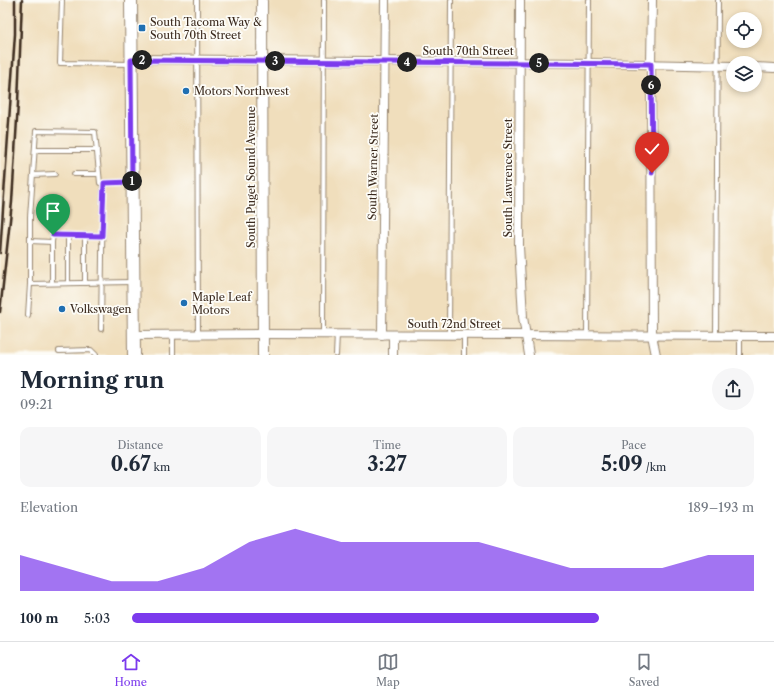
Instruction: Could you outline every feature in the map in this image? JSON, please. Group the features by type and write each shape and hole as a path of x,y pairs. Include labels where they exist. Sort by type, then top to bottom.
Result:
{"main road":[{"path":"131,0 134,355"}],"street":[{"name":"South Puget Sound Avenue","path":"262,0 263,355"},
{"name":"South Warner Street","path":"382,335 385,0"},
{"name":"South Lawrence Street","path":"520,0 519,246 523,317 529,355"},
{"path":"652,0 652,335 656,355"},
{"name":"South 70th Street","path":"131,62 263,60 726,66"},
{"path":"762,67 774,68"},
{"name":"South 72nd Street","path":"134,335 337,334 774,336"},
{"path":"393,335 393,355"}],"lane":[{"path":"62,0 60,63 131,62"},
{"path":"197,0 198,335"},
{"path":"324,0 324,334"},
{"path":"449,335 451,0"},
{"path":"587,335 589,0"},
{"path":"716,336 718,0"},
{"path":"28,315 30,284 30,217 36,132 96,132 100,183 132,182"},
{"path":"35,150 97,150"},
{"path":"33,175 55,174"},
{"path":"74,174 99,174"},
{"path":"101,329 104,183"},
{"path":"52,283 53,235 102,236"},
{"path":"68,235 68,283"},
{"path":"85,235 85,283"},
{"path":"30,241 52,242"},
{"path":"30,284 133,282"},
{"path":"336,355 337,334"},
{"path":"173,335 173,355"},
{"path":"464,335 464,355"},
{"path":"740,336 740,355"},
{"path":"60,351 91,350 96,355"}],"railway":[{"path":"0,253 15,34 15,0"},
{"path":"0,312 12,202 22,0"}],"place":[{"name":"South Tacoma Way & South 70th Street","path":"142,28"},
{"name":"Motors Northwest","path":"186,91"},
{"name":"Maple Leaf Motors","path":"184,303"},
{"name":"Volkswagen","path":"62,309"}],"route":[{"path":"53,235 102,236 104,183 132,182 131,60 651,64 652,173"}]}
